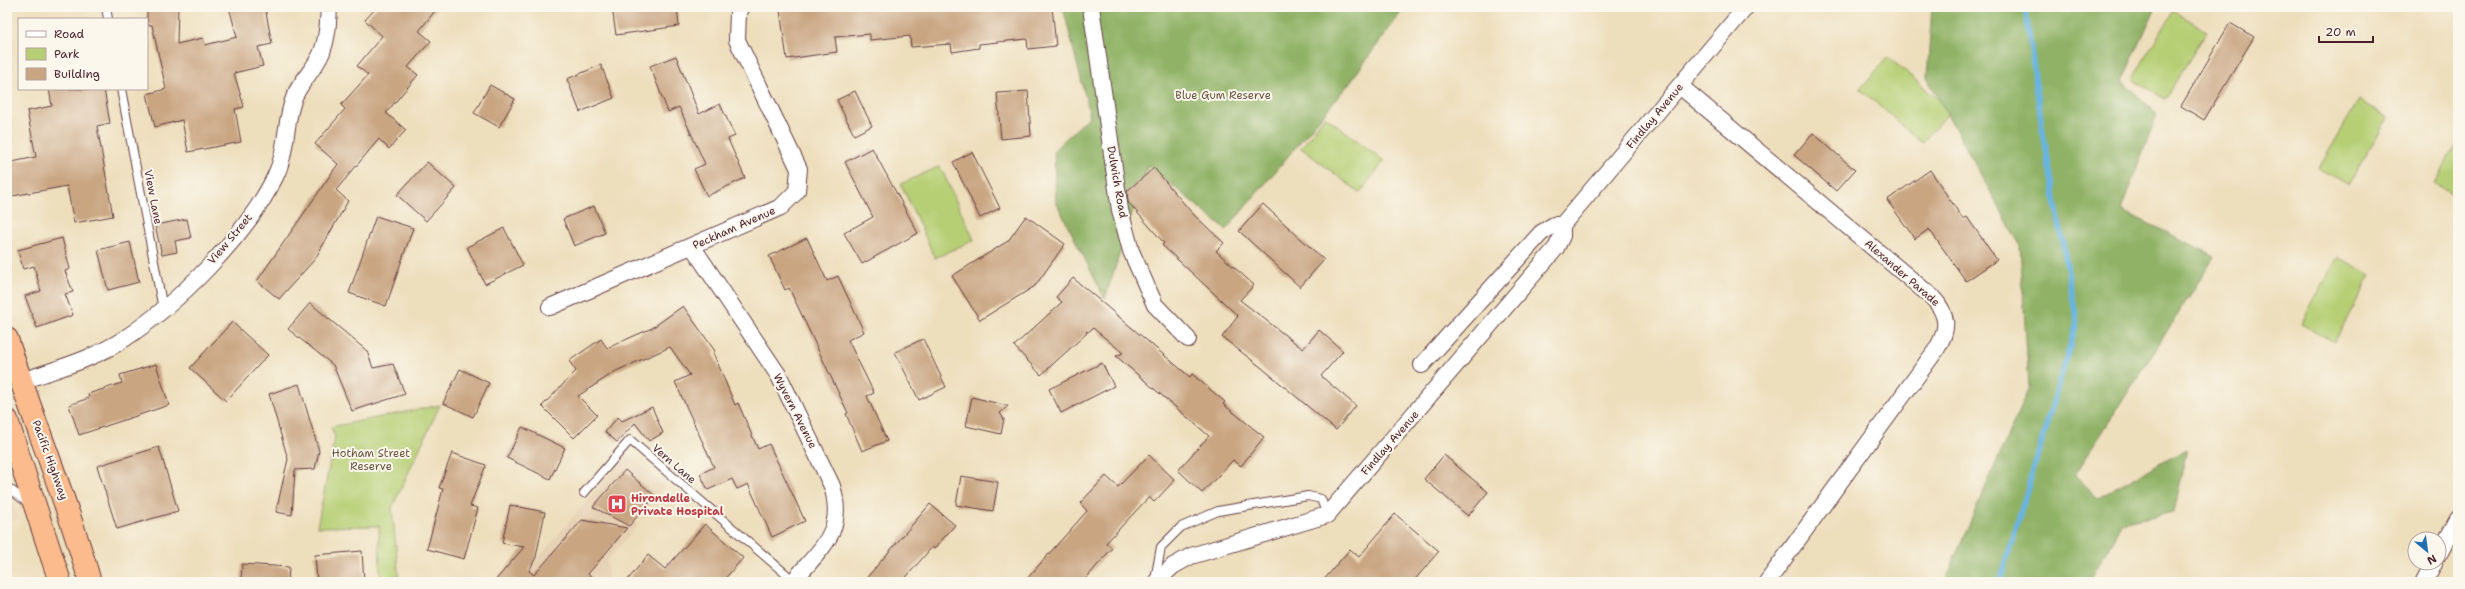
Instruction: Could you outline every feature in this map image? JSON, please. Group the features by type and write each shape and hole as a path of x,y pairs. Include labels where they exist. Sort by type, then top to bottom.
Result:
{"highway":[{"name":"Pacific Highway","path":"7,339 20,382 48,453 90,582"},
{"path":"7,420 60,582"}],"street":[{"name":"View Street","path":"20,382 96,354 123,340 163,309 206,268 244,224 275,178 284,155 288,125 295,96 322,52 328,27 328,7"},
{"name":"Peckham Avenue","path":"550,307 781,207 797,191 799,169 738,40 738,12 741,7"},
{"name":"Dulwich Road","path":"1091,7 1120,210 1131,251 1155,305 1188,339"},
{"name":"Findlay Avenue","path":"1327,515 1556,248 1562,236 1562,225 1746,7"},
{"name":"Alexander Parade","path":"1680,86 1932,297 1946,316 1946,328 1936,350 1767,582"},
{"path":"1422,365 1541,233 1554,225 1562,225"},
{"name":"Wyvern Avenue","path":"692,246 779,376 828,479 837,504 836,521 832,533 793,582"},
{"path":"1155,582 1173,566 1191,556 1327,515"},
{"path":"2447,539 2458,519"},
{"path":"2424,582 2430,571"}],"lane":[{"path":"106,7 108,18"},
{"name":"View Lane","path":"122,90 163,309"},
{"name":"Vern Lane","path":"584,493 630,440 793,582"},
{"path":"7,487 35,508"},
{"path":"1155,582 1161,547 1181,527 1218,511 1308,496 1321,499 1327,515"}],"shaded area":[{"name":"Hirondelle Private Hospital","path":"625,456 633,457 665,486 634,521 638,525 607,560 608,582 518,582"},
{"path":"7,485 18,519 7,522"}],"green space":[{"name":"Blue Gum Reserve","path":"1063,7 1405,7 1347,86 1226,230 1148,165 1105,299 1056,202 1054,150 1090,116"},
{"path":"1932,7 2156,7 2122,81 2157,114 2121,210 2215,256 2075,475 2098,498 2187,449 2173,512 2122,523 2089,582 1944,582 2029,387 2020,245 1927,78"},
{"path":"2174,11 2207,31 2165,99 2132,79"},
{"path":"1888,57 1951,110 1922,143 1860,89"},
{"path":"2359,100 2388,117 2348,185 2319,168"},
{"path":"1325,116 1384,161 1360,193 1301,148"},
{"path":"2458,143 2458,197 2434,183"},
{"path":"940,166 974,240 935,258 901,184"},
{"path":"2338,257 2371,275 2334,342 2301,324"},
{"name":"Hotham Street Reserve","path":"440,405 392,508 399,577 380,577 379,526 317,527 335,437 331,427"}],"building":[{"path":"147,7 178,7 177,44 203,38 205,45 237,37 229,7 265,7 272,44 258,47 263,66 234,73 244,107 235,109 241,142 188,152 182,120 155,127 147,94 166,89 152,25 148,25"},
{"path":"377,7 438,7 419,31 431,41 408,67 418,75 386,113 406,130 389,149 379,139 336,190 348,201 315,259 279,299 257,281 338,164 315,144 345,109 341,105 368,75 357,66 382,36 365,20"},
{"path":"612,7 677,7 679,26 616,35"},
{"path":"806,7 1052,7 1056,46 1028,49 1027,39 979,44 979,48 952,52 951,44 911,47 910,36 870,40 870,34 835,37 837,52 787,59 780,10"},
{"path":"2230,23 2254,37 2204,120 2181,106"},
{"path":"676,56 699,114 720,104 735,136 728,139 745,178 707,196 694,169 705,164 679,107 668,112 650,66"},
{"path":"601,65 614,98 580,112 567,79"},
{"path":"490,85 515,99 499,127 474,113"},
{"path":"49,90 104,90 110,123 97,126 113,216 74,223 67,186 7,197 7,163 36,157 27,111 52,106"},
{"path":"855,91 872,126 854,135 837,100"},
{"path":"1028,91 1031,136 1001,139 997,93"},
{"path":"1813,133 1855,170 1836,191 1794,155"},
{"path":"872,148 918,233 862,264 844,233 873,217 845,162"},
{"path":"972,152 1000,208 980,218 953,162"},
{"path":"427,162 456,188 426,221 397,195"},
{"path":"1154,168 1192,213 1224,243 1216,251 1254,285 1240,300 1303,349 1319,330 1343,351 1321,376 1356,406 1336,430 1262,368 1222,337 1238,316 1162,245 1164,243 1128,202 1127,191"},
{"path":"1930,170 1963,219 1967,217 1997,260 1966,281 1929,229 1915,239 1887,200"},
{"path":"1263,204 1324,260 1300,287 1239,231"},
{"path":"594,206 605,233 574,246 563,219"},
{"path":"376,216 413,228 386,306 349,293"},
{"path":"1026,216 1065,244 1035,286 980,320 952,276 1008,241"},
{"path":"187,219 191,238 175,241 177,252 162,255 155,225"},
{"path":"504,228 523,265 485,284 467,247"},
{"path":"62,238 70,269 65,271 73,292 65,294 73,315 37,328 25,296 41,291 34,266 23,269 18,250"},
{"path":"807,238 827,281 838,276 864,332 848,340 874,393 867,396 887,441 862,451 846,414 848,413 789,288 785,290 769,256"},
{"path":"130,242 139,282 108,290 98,250"},
{"path":"1073,278 1190,377 1192,374 1225,402 1223,404 1264,437 1241,466 1233,460 1202,493 1178,470 1209,436 1116,356 1123,353 1093,328 1088,332 1086,331 1087,333 1041,375 1014,346 1062,302 1056,297"},
{"path":"310,303 367,351 373,368 393,364 405,394 352,411 333,365 288,329"},
{"path":"683,306 715,351 713,352 735,405 738,403 758,449 769,444 805,521 772,537 748,484 737,489 732,479 708,490 700,474 714,467 675,382 690,375 670,347 616,371 578,396 597,415 574,438 542,406 576,371 569,361 601,339 607,348 652,328"},
{"path":"232,322 268,355 226,401 190,368"},
{"path":"923,339 946,387 919,400 895,352"},
{"path":"1102,363 1114,386 1061,413 1049,389"},
{"path":"156,364 169,405 79,435 69,405 89,398 88,394 122,383 120,375"},
{"path":"460,369 489,383 473,417 443,403"},
{"path":"299,384 319,451 315,469 295,470 292,515 276,512 288,459 269,394"},
{"path":"972,397 1008,406 1000,413 1004,419 1001,434 966,426"},
{"path":"652,407 663,433 649,441 635,423 617,442 605,432 618,417 622,421"},
{"path":"522,427 565,448 550,479 507,458"},
{"path":"159,447 178,511 117,529 97,466"},
{"path":"452,453 486,465 470,506 478,508 464,559 427,549 443,489 439,488"},
{"path":"1149,455 1175,480 1154,502 1149,497 1106,543 1112,548 1083,582 1024,582 1087,511 1080,503 1106,476 1118,487"},
{"path":"1444,455 1488,492 1468,516 1424,479"},
{"path":"625,470 655,496 629,526 593,507"},
{"path":"961,476 998,482 993,511 956,505"},
{"path":"930,504 955,525 934,549 932,547 902,582 863,582"},
{"path":"510,505 545,512 536,557 529,571 534,575 582,520 627,528 588,574 597,582 494,582 524,547 502,543"},
{"path":"1395,514 1439,551 1413,582 1322,582 1350,549 1359,557"},
{"path":"705,524 743,558 722,582 626,582 648,555 665,569"},
{"path":"362,551 364,582 317,582 315,555"},
{"path":"242,564 289,567 288,582 241,582"}],"waterway":[{"path":"2000,582 2077,322 2042,127 2025,7"}],"place":[{"name":"Hirondelle Private Hospital","path":"617,504"}]}
